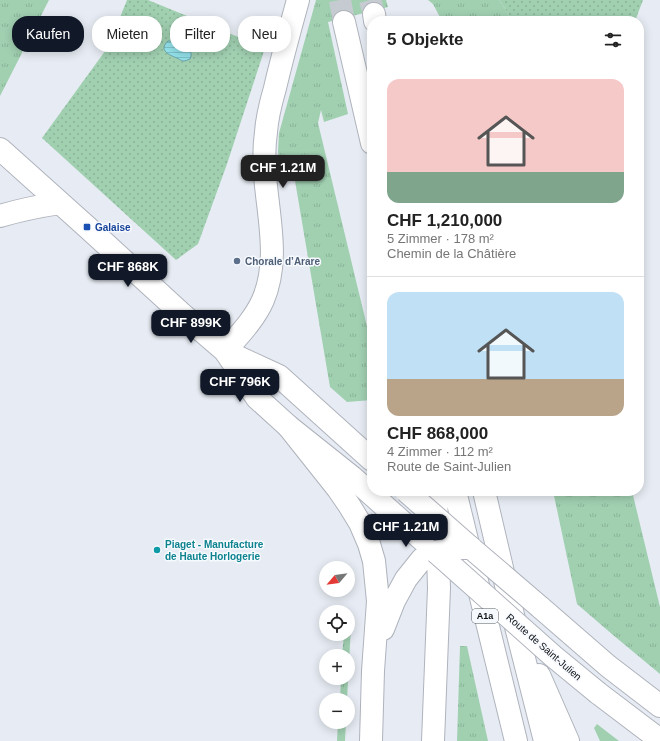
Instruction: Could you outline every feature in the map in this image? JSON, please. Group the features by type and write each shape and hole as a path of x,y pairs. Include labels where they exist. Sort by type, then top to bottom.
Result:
{"main road":[{"path":"225,351 254,316 268,286 272,254 271,228 265,173 268,113 298,0"},
{"path":"344,22 367,121"},
{"name":"Route de Saint-Julien","path":"0,149 178,311 225,351 257,398 288,426 367,490"},
{"path":"0,216 38,206 60,203"},
{"name":"Route de Saint-Julien","path":"225,351 279,376 367,455"},
{"path":"288,426 349,505 360,523 374,561 378,601 371,741"},
{"name":"Route de Saint-Julien","path":"373,496 552,656 598,694 660,740"},
{"path":"412,496 584,646 660,706"},
{"path":"432,741 439,588 436,496"},
{"name":"A1a","path":"456,496 516,741"},
{"name":"A1a","path":"485,496 545,741"},
{"path":"374,671 383,626 404,583 422,559 436,552 454,548 471,548"},
{"name":"A1a","path":"513,615 568,741"}],"green space":[{"path":"0,0 49,0 41,16 12,16 12,52 22,52 0,96"},
{"path":"127,0 148,0 187,16 170,16 170,52 230,52 230,34 238,37 238,52 264,52 227,164 198,244 176,260 42,138 104,52 162,52 162,16 121,16"},
{"path":"316,0 386,0 388,7 328,22 348,114 324,122 321,110 318,123 367,326 367,400 347,402 330,387 293,169 280,170 278,151 279,133"},
{"path":"428,0 499,0 509,16 439,16 433,4"},
{"path":"499,0 643,0 637,16 509,16"},
{"path":"554,496 633,496 660,607 660,674 577,604"},
{"path":"343,641 350,641 350,649 343,649"},
{"path":"460,646 467,646 488,741 457,741"},
{"path":"341,685 348,685 347,693 340,693"},
{"path":"597,724 619,741 600,741 594,728"},
{"path":"338,729 346,729 345,741 337,741"}],"water":[{"path":"170,41 170,52 190,52 190,59 182,61 168,54 164,50 165,44"}],"tunnel":[{"path":"340,0 344,22"},
{"path":"370,0 374,14"}],"place":[{"name":"Galaise","path":"87,227"},
{"name":"Chorale d’Arare","path":"237,261"},
{"name":"Piaget - Manufacture de Haute Horlogerie","path":"157,550"}]}
